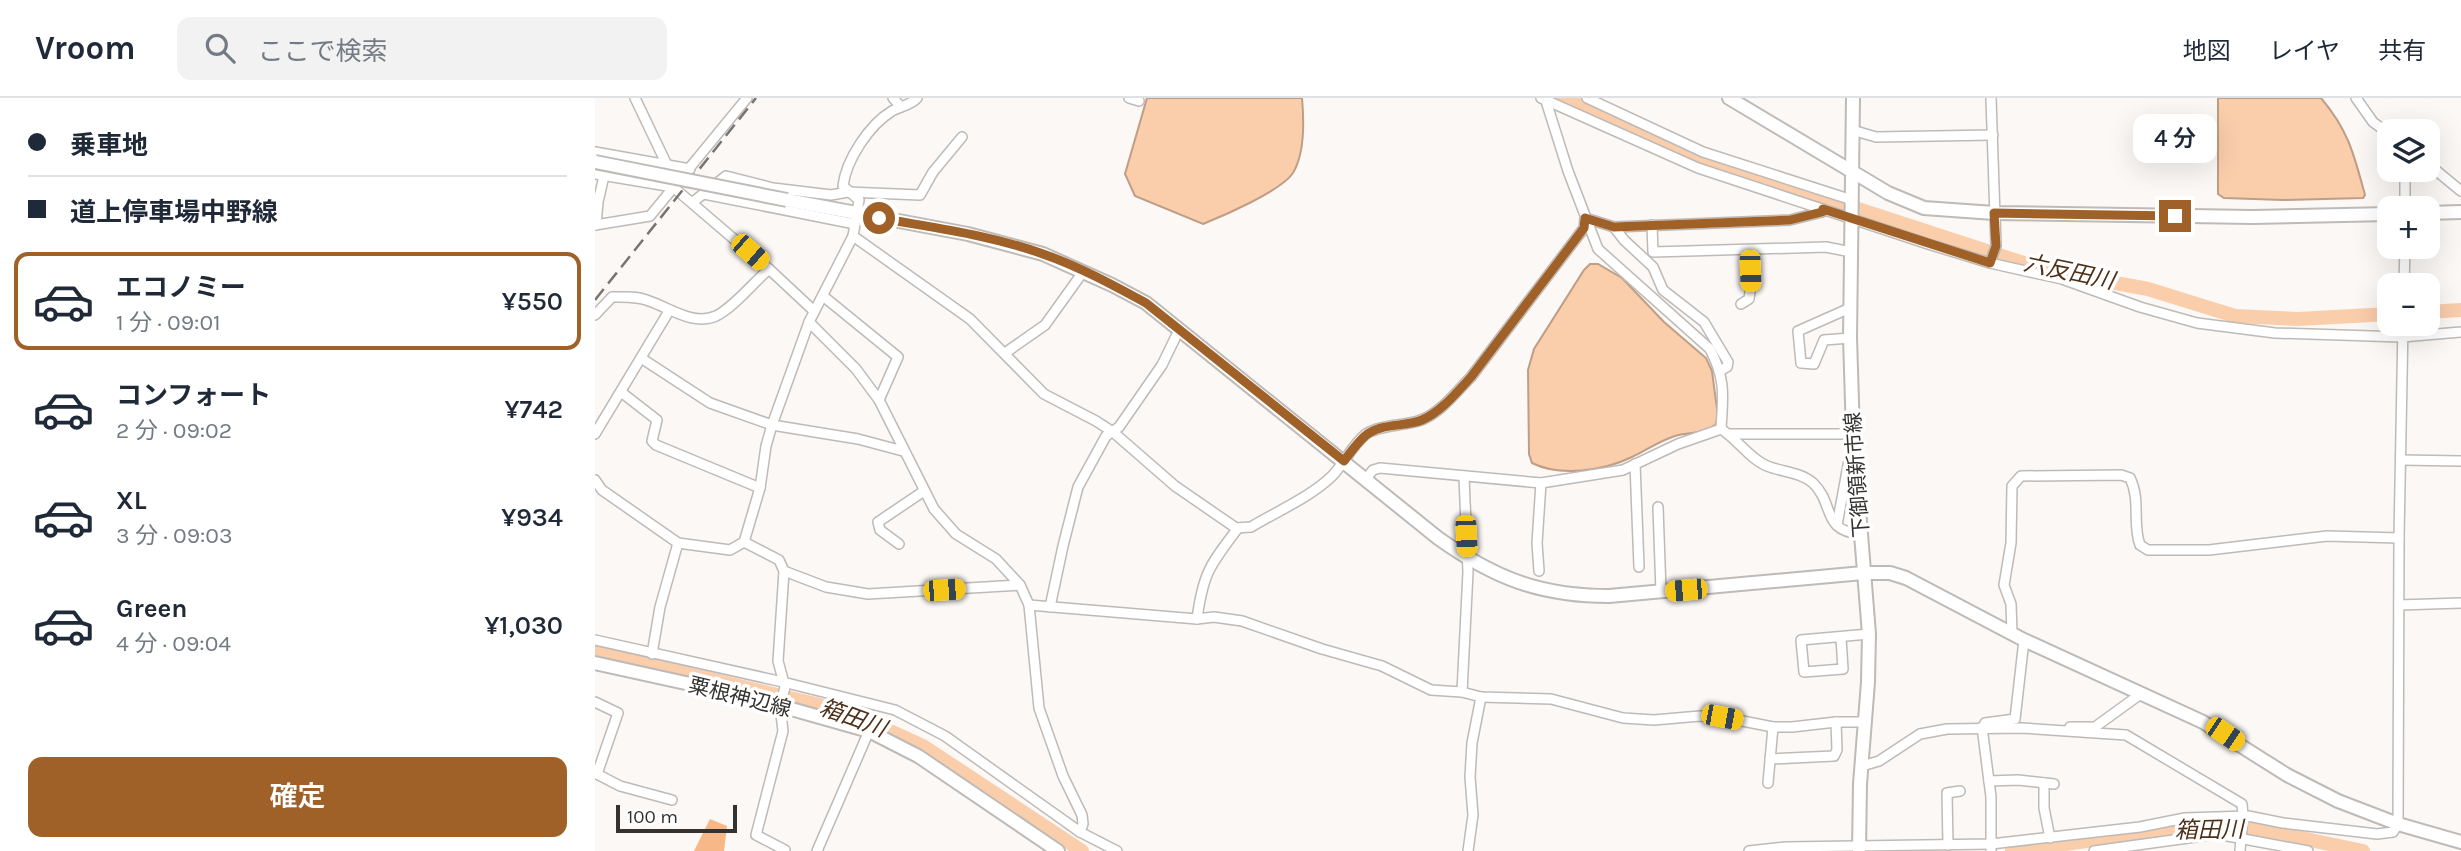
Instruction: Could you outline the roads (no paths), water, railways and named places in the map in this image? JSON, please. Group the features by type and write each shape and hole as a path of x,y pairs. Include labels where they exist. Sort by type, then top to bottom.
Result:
{"street":[{"path":"635,98 667,165"},
{"path":"747,98 690,169 673,187 650,216 596,225 600,175 673,187 814,311"},
{"path":"893,98 901,107"},
{"path":"595,480 611,497 678,543 730,550 744,542 760,488 772,425 809,321 853,236 859,200 848,192 843,181 854,155 876,124 890,112 918,98"},
{"path":"1129,98 1139,101"},
{"path":"1587,98 1703,152 1990,263 2063,279 2140,307 2197,323 2275,333 2377,331"},
{"path":"1729,98 1888,193 1924,208 1994,213 2253,217 2377,214"},
{"name":"下御領新市線","path":"1853,98 1850,338 1853,434 1869,634 1859,849"},
{"path":"1990,263 1996,246 1991,98"},
{"path":"2356,98 2377,126"},
{"path":"1544,99 1698,168 1823,209 1852,209"},
{"path":"1544,99 1567,171 1598,249 1710,349 1721,370 1725,432 1764,465 1793,473 1812,483 1821,493 1832,522 1847,533 1861,534"},
{"path":"1852,130 1876,137 1993,135"},
{"path":"693,202 726,176 773,188 831,195 848,192 920,195 933,172 962,137"},
{"path":"595,152 690,169"},
{"path":"595,162 787,200 856,219"},
{"path":"2440,174 2461,191"},
{"path":"704,194 968,234 1031,250 1083,272 1146,303 1365,480 1468,559 1526,586 1581,596 1609,596 1863,573 1890,573 1906,578 2024,640 2225,734 2287,775 2338,801 2398,824 2461,842"},
{"path":"1585,218 1614,227 1790,220 1822,212 1823,209"},
{"path":"2440,213 2461,212"},
{"path":"853,236 959,310 1044,394 1113,432 1175,486 1238,528 1251,527 1322,485 1366,435 1420,421 1452,397 1471,377 1584,228 1585,218"},
{"path":"1652,225 1653,252 1826,247 1851,252"},
{"path":"1614,227 1623,240 1653,267 1663,290 1704,322 1728,362 1727,367 1721,370"},
{"path":"1741,304 1749,299 1751,292 1749,250"},
{"path":"595,314 611,297 648,300 669,311 703,320 717,315 769,269"},
{"path":"1005,353 1045,325 1083,272"},
{"path":"823,296 898,357 879,400"},
{"path":"1850,308 1798,331 1801,363 1815,364 1824,340 1850,338"},
{"path":"595,434 669,311"},
{"path":"809,321 856,369 879,400 934,509 957,534 996,559 1020,585 1030,605 1039,709 1063,776 1082,815 1080,832"},
{"path":"1050,607 1078,487 1106,436 1119,427 1162,365 1179,330"},
{"path":"2440,332 2461,332"},
{"path":"1749,851 1786,847 1859,849 1948,845 1991,848 2185,818 2243,816 2377,834 2393,832 2398,824 2403,336"},
{"path":"641,358 710,403 772,425 858,439 903,451"},
{"path":"621,392 657,420 652,441 656,445 760,488"},
{"path":"1365,480 1373,470 1380,468 1541,483 1604,474 1635,464 1678,444 1725,432 1853,434"},
{"path":"1837,525 1849,460 1855,457"},
{"path":"2401,460 2461,461"},
{"path":"1635,464 1639,567"},
{"path":"2012,633 2011,604 2004,585 2011,543 2012,485 2021,476 2121,475 2130,478 2137,505 2138,539 2140,545 2148,550 2209,550 2327,536 2399,538"},
{"path":"1462,692 1468,559 1464,477"},
{"path":"1539,571 1537,543 1541,483"},
{"path":"899,544 880,530 878,522 924,491"},
{"path":"1658,507 1661,592"},
{"path":"1197,620 1205,575 1238,528"},
{"path":"744,542 779,560 783,571 778,661 784,685 781,704 783,731 756,835 785,850"},
{"path":"652,654 660,607 678,543"},
{"path":"783,571 826,587 868,594 1020,585"},
{"path":"2399,605 2461,603"},
{"path":"1030,605 1197,620 1213,617 1242,621 1322,649 1382,666 1431,690 1462,692 1481,697 1551,699 1623,718 1654,720 1722,717 1773,727 1865,722"},
{"path":"1841,638 1843,669 1804,672 1801,640 1869,634"},
{"path":"595,640 895,710 945,736 1080,832 1117,851"},
{"path":"1991,848 1991,797 1979,727 1976,724 2015,719 2024,640"},
{"name":"粟根神辺線","path":"595,663 781,704 869,732 918,756 1058,851"},
{"path":"2063,730 2065,727 2095,727 2142,693"},
{"path":"1468,851 1473,815 1470,777 1472,743 1481,697"},
{"path":"595,702 618,713 596,774 621,786 672,800"},
{"path":"1770,759 1834,756 1837,750 1836,722"},
{"path":"1768,783 1773,727"},
{"path":"1862,766 1879,761 1920,734 1947,729 1979,727 2126,735 2242,804 2240,851"},
{"path":"817,851 869,732"},
{"path":"1989,781 2049,783 2044,808 2050,838"},
{"path":"1948,845 1947,793 1960,791"},
{"path":"2140,827 2142,845"},
{"path":"2094,851 2217,834 2308,851"}],"waterway":[{"name":"六反田川","path":"1562,98 1714,162 2045,270 2148,289 2235,316 2298,319 2377,315"},
{"name":"六反田川","path":"2440,311 2461,310"},
{"name":"箱田川","path":"595,652 824,706 873,723 923,746 1082,851"},
{"name":"箱田川","path":"2012,851 2209,825 2258,829 2363,851"}],"railway":[{"path":"595,300 756,98"}]}
